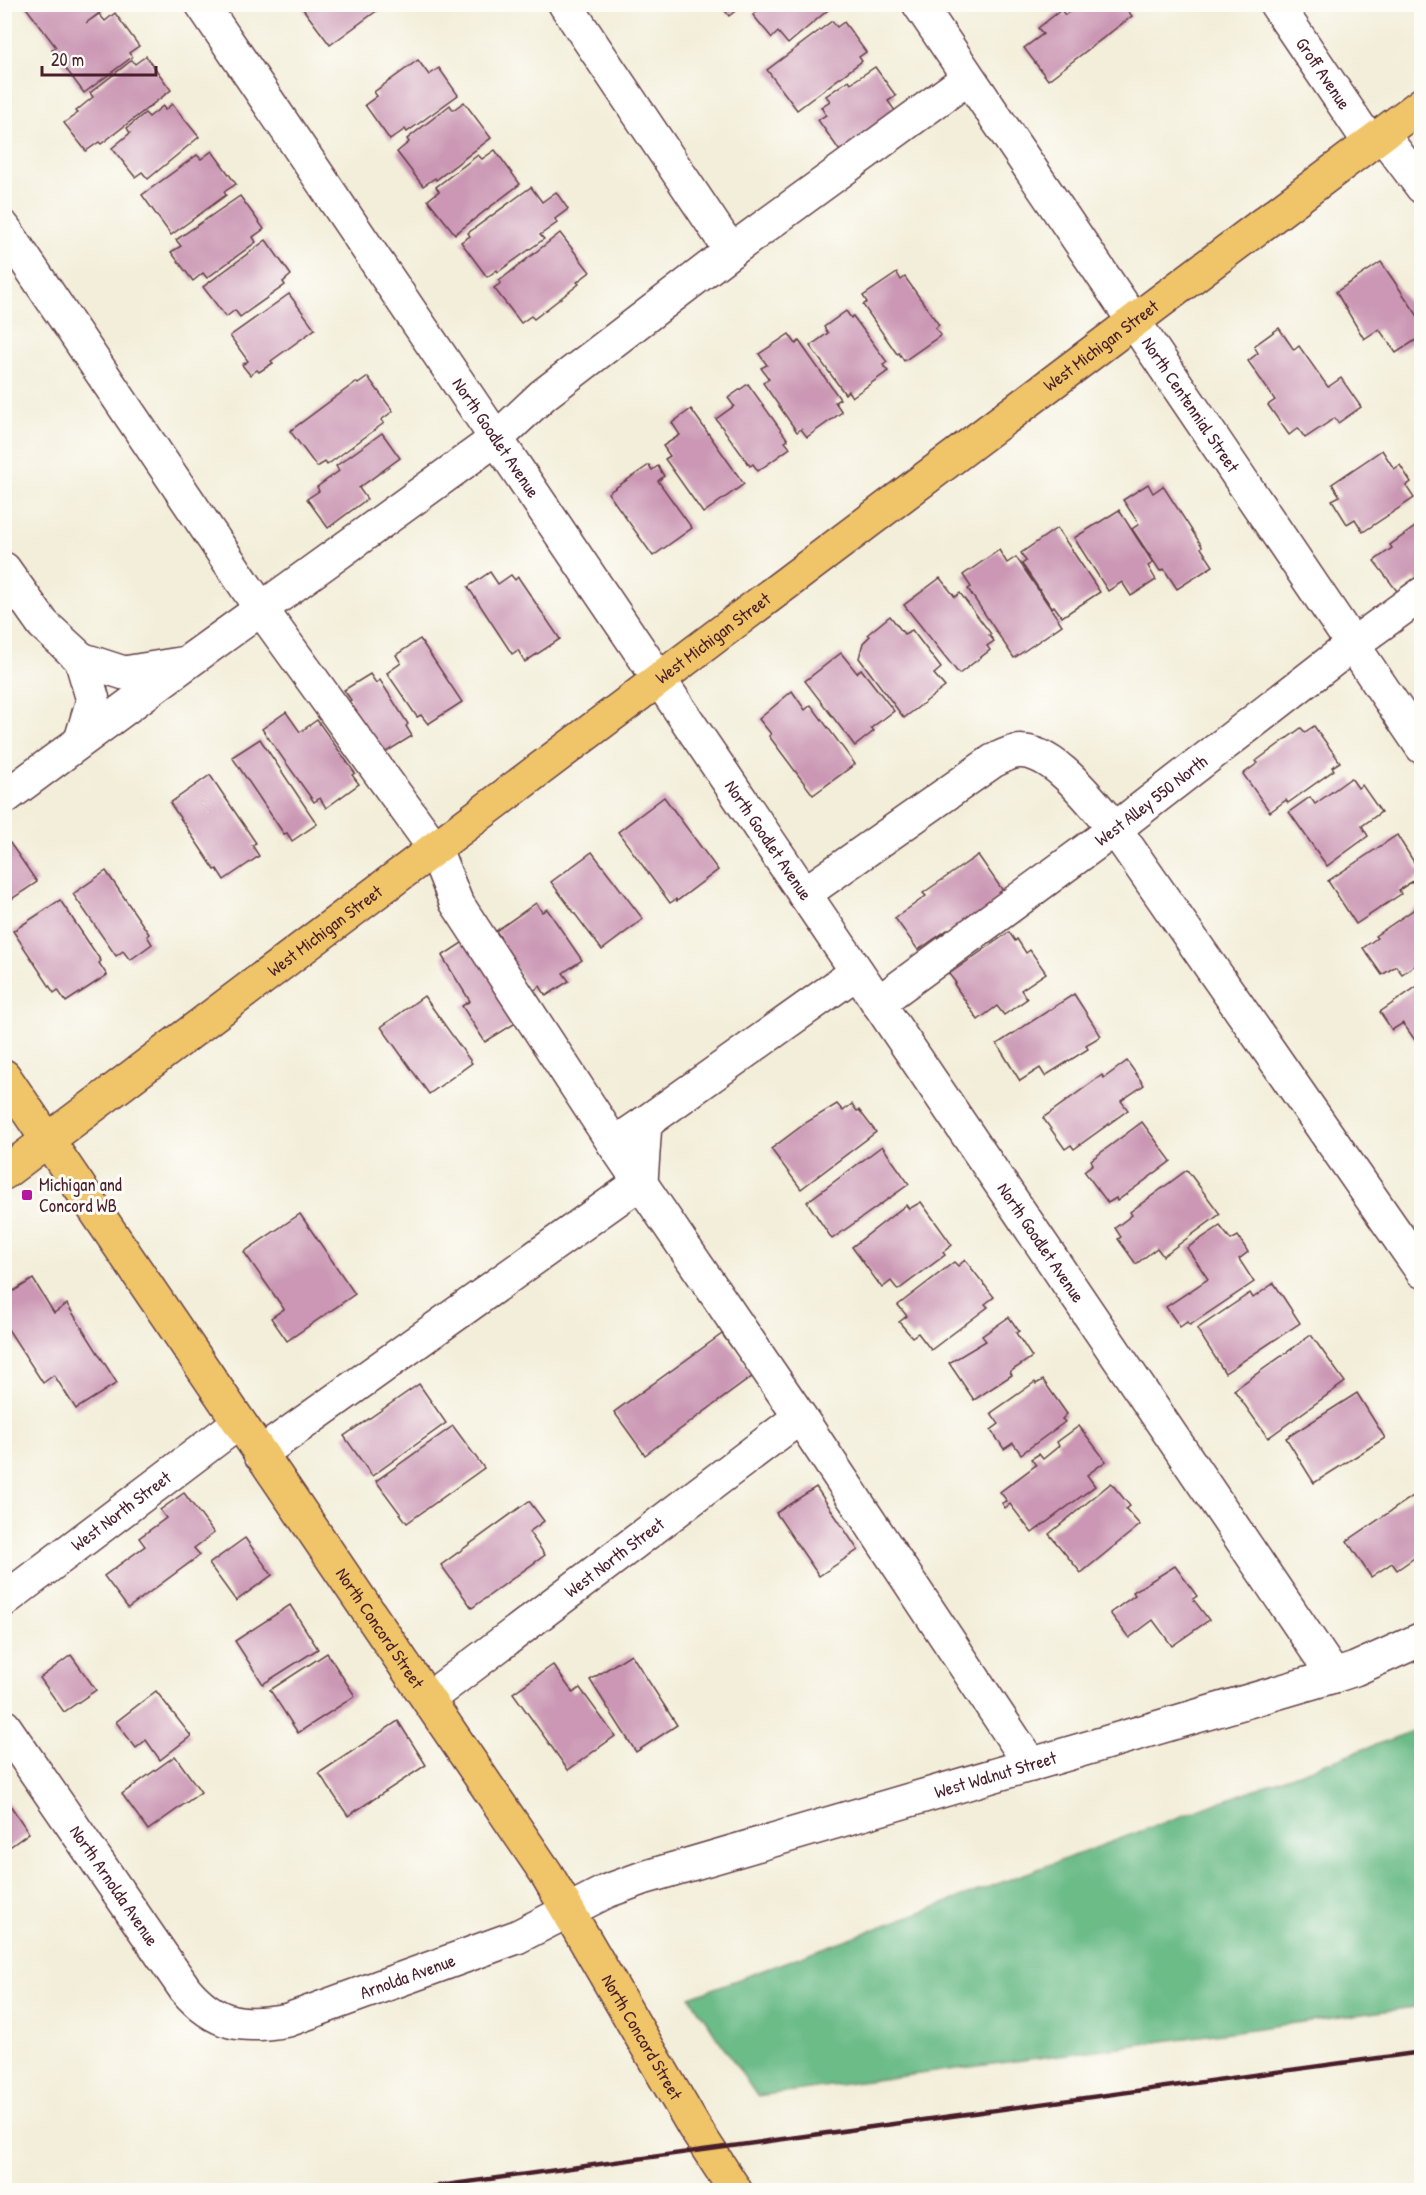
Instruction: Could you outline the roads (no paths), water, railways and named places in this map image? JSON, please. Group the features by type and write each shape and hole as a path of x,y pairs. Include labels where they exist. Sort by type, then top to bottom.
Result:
{"main road":[{"name":"West Michigan Street","path":"4,1173 1422,104"},
{"name":"North Concord Street","path":"4,1076 569,1910 694,2127 735,2190"}],"street":[{"name":"North Goodlet Avenue","path":"202,4 1334,1676"},
{"path":"565,4 730,251"},
{"name":"North Centennial Street","path":"919,4 1422,747"},
{"name":"Groff Avenue","path":"1276,4 1376,138 1422,187"},
{"path":"4,798 496,439 543,395 730,251 968,78"},
{"path":"4,228 261,609 435,849 456,902 614,1144 800,1417 1031,1765"},
{"path":"4,569 43,624 81,659 124,673 185,664"},
{"name":"West Alley 550 North","path":"878,1003 1115,829 1352,645 1422,594"},
{"path":"81,659 93,700 81,740"},
{"path":"804,894 993,761 1016,752 1040,756 1064,771 1115,829 1422,1271"},
{"path":"614,1144 857,972"},
{"path":"260,1454 640,1182 645,1123"},
{"name":"West North Street","path":"428,1699 800,1417"},
{"name":"West North Street","path":"4,1600 238,1423"},
{"name":"West Walnut Street","path":"569,1910 607,1891 643,1878 1355,1670 1422,1639"},
{"name":"North Arnolda Avenue","path":"4,1726 185,1989 203,2008 241,2024"},
{"name":"Arnolda Avenue","path":"241,2024 256,2025 288,2020 517,1937 569,1910"}],"railway":[{"path":"409,2190 1422,2052"}],"place":[{"name":"Michigan and Concord WB","path":"27,1195"}]}
